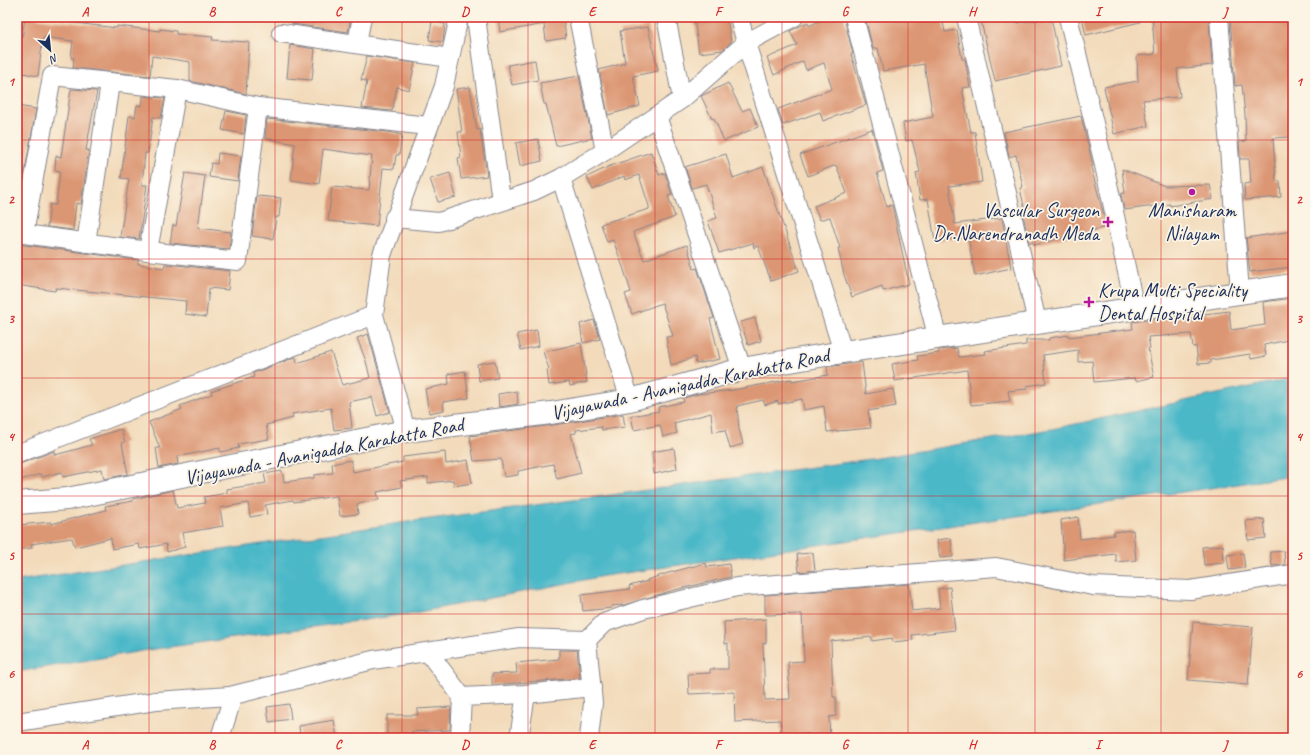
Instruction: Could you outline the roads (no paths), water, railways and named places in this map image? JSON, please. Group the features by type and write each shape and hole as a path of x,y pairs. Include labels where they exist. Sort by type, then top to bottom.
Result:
{"main road":[{"name":"Vijayawada - Avanigadda Karakatta Road","path":"17,503 82,496 406,431 551,414 630,400 742,369 1037,322 1293,285"}],"street":[{"path":"357,43 362,17"},
{"path":"406,431 374,315 382,255 394,218 444,86 459,17"},
{"path":"476,17 501,200"},
{"path":"578,17 605,152"},
{"path":"666,17 682,99"},
{"path":"739,17 843,352"},
{"path":"394,218 440,222 534,190 561,178 605,152 682,99 746,43 794,17"},
{"path":"854,17 938,338"},
{"path":"966,17 1037,322"},
{"path":"1068,17 1102,156 1134,308"},
{"path":"1219,17 1240,292"},
{"path":"281,33 357,43 450,58"},
{"path":"258,107 238,261 20,234 52,76 177,89 258,107 428,126"},
{"path":"86,243 110,83"},
{"path":"148,251 177,89"},
{"path":"657,116 742,369"},
{"path":"561,178 630,400"},
{"path":"17,454 374,315"},
{"path":"17,722 156,701 230,696 373,660 519,638 587,640 604,623 643,609 737,587 996,567 1093,586 1190,590 1293,574"},
{"path":"587,640 593,703 590,738"},
{"path":"428,652 462,697 460,738"},
{"path":"462,697 526,694 592,687"},
{"path":"519,738 526,694"},
{"path":"220,738 230,706 230,696"}],"water":[{"path":"1293,378 1293,476 604,576 414,613 148,650 17,672 17,581 407,522 878,458 1052,429"}],"place":[{"name":"Manisharam Nilayam","path":"1192,192"},
{"name":"Vascular Surgeon Dr.Narendranadh Meda","path":"1108,222"},
{"name":"Krupa Multi Speciality Dental Hospital","path":"1089,302"}]}
